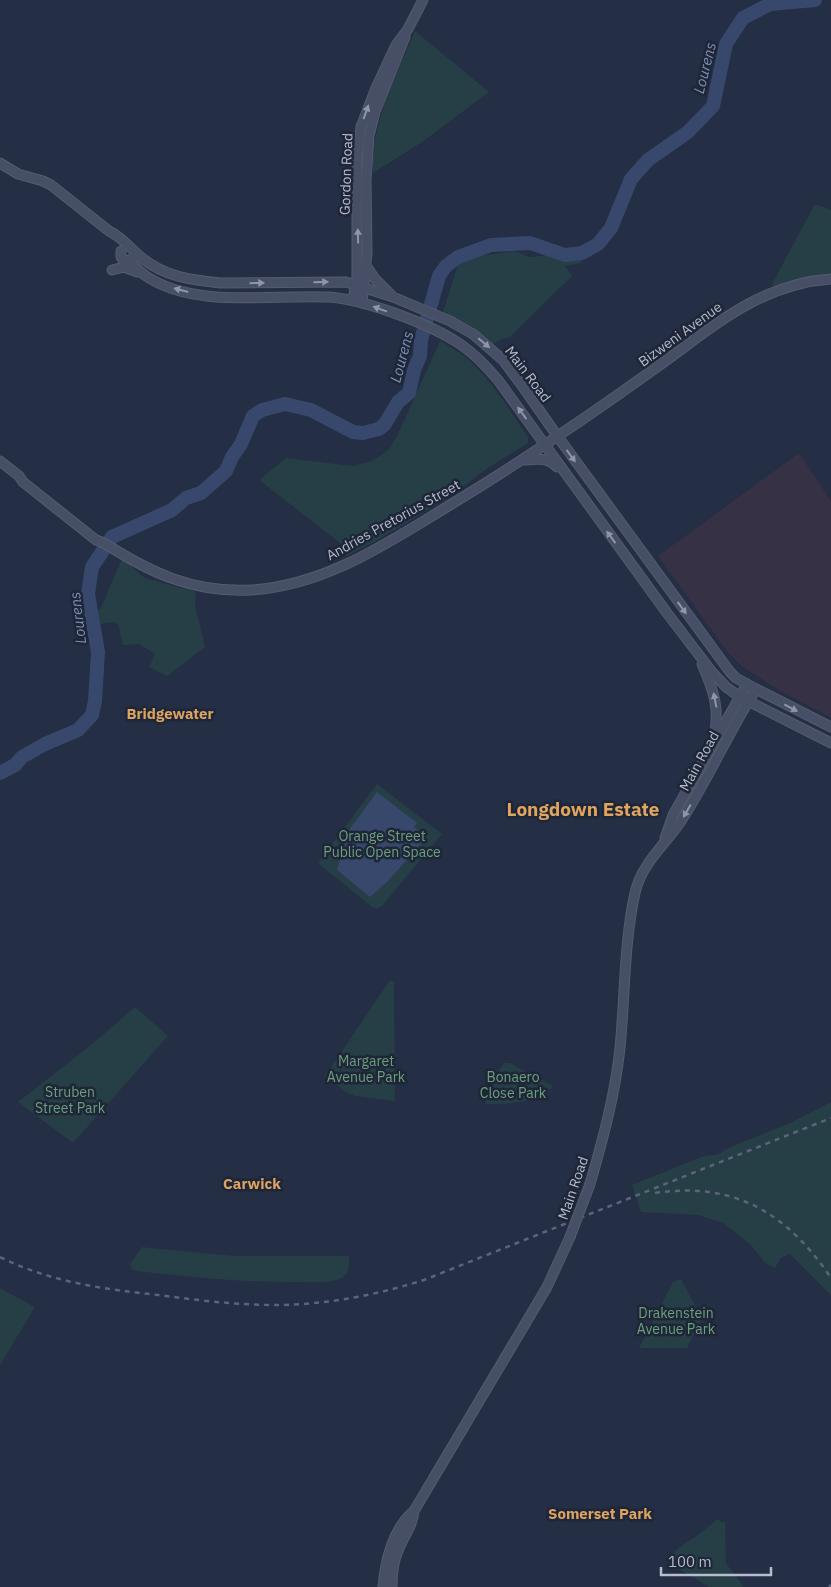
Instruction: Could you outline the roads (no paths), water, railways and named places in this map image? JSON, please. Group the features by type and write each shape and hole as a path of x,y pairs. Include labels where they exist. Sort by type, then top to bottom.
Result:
{"main road":[{"name":"Gordon Road","path":"357,301 367,267 366,171 369,136 375,112 397,61 408,29 423,0"},
{"name":"Gordon Road","path":"360,286 357,160 361,127 376,88 396,45 408,29"},
{"name":"Main Road","path":"0,163 18,174 44,181 51,185 118,236 132,250 153,266 172,275 200,281 236,283 335,282 360,286 422,309 450,321 473,334 503,360 720,662 736,678 747,684 744,699 680,822 663,843 639,880 635,893 614,1092 607,1126 590,1184 570,1237 542,1295 414,1511 407,1516 392,1544 385,1567 383,1587"},
{"name":"Main Road","path":"109,231 121,251"},
{"path":"124,248 132,250 133,257 129,261 123,260 121,251 124,248"},
{"name":"Main Road","path":"129,261 145,275 162,284 200,295 236,297 314,296 357,301 418,323 460,344 487,367 696,651 726,687 744,699"},
{"path":"367,267 375,279 393,297"},
{"path":"112,270 128,268 145,275"},
{"name":"Bizweni Avenue","path":"545,446 738,309 775,291 799,284 831,279"},
{"name":"Andries Pretorius Street","path":"0,461 23,482 128,558 167,577 188,583 238,590 291,584 322,575 371,551 545,446"},
{"path":"522,461 536,458 545,460 555,465 569,480"},
{"path":"696,651 716,700 717,722 712,748"},
{"path":"747,684 831,727"},
{"name":"Main Road","path":"663,843 673,815 712,748 744,699 756,689"},
{"path":"744,699 831,743"},
{"name":"Main Road","path":"392,1587 397,1552 414,1520 414,1511"}],"water":[{"name":"Orange Street Public Open Space","path":"377,792 417,823 414,827 427,837 387,882 370,897 337,870 349,830"}],"waterway":[{"name":"Lourens","path":"0,773 15,765 22,757 45,744 78,730 92,715 95,701 98,652 88,594 92,567 112,537 172,510 186,498 201,493 226,471 232,457 241,444 253,416 262,410 285,404 311,410 353,432 363,433 379,429 385,424 398,402 409,393 414,370 420,356 421,340 439,276 446,266 458,257 491,245 530,243 565,255 582,253 598,244 611,228 631,179 648,160 688,132 713,106 726,44 743,18 770,4 815,0"}],"railway":[{"path":"0,1257 38,1273 77,1283 187,1299 260,1305 294,1305 351,1298 424,1280 831,1118"},
{"path":"655,1193 710,1192 735,1198 757,1207 778,1220 797,1236 831,1278"}],"district":[{"name":"Bridgewater","path":"170,714"},
{"name":"Longdown Estate","path":"583,809"},
{"name":"Carwick","path":"252,1184"},
{"name":"Somerset Park","path":"600,1514"}],"park label":[{"name":"Margaret Avenue Park","path":"366,1070"},
{"name":"Bonaero Close Park","path":"513,1086"},
{"name":"Struben Street Park","path":"70,1100"},
{"name":"Drakenstein Avenue Park","path":"676,1322"}]}
